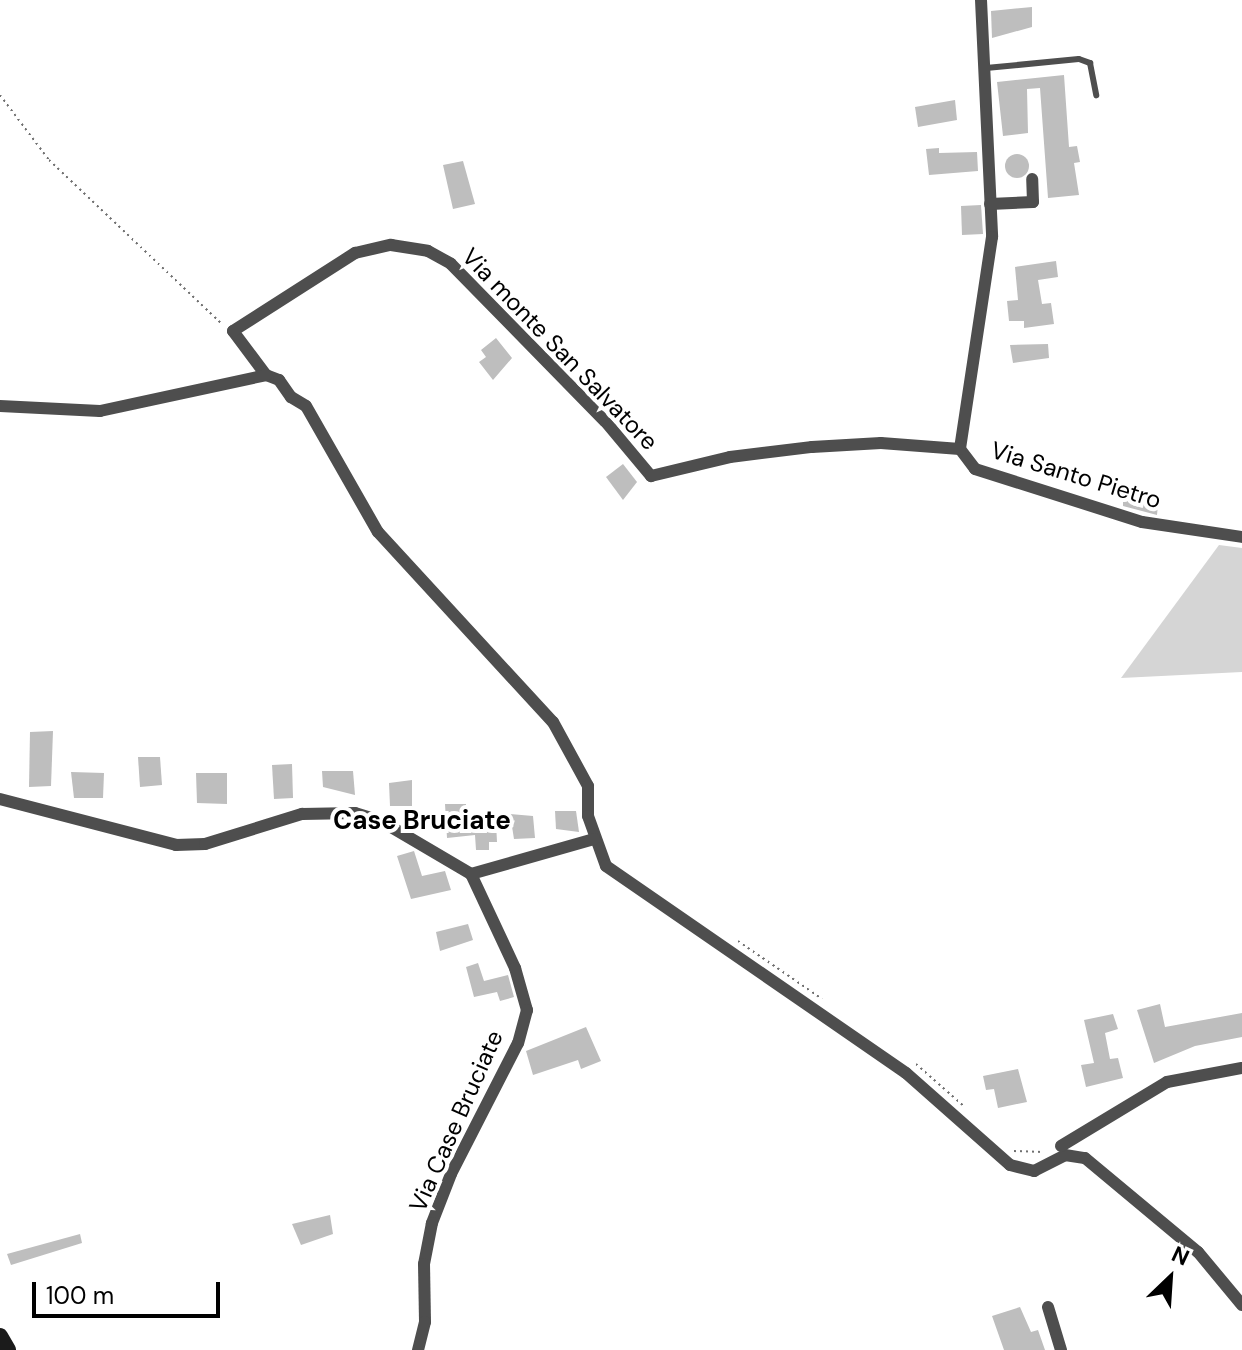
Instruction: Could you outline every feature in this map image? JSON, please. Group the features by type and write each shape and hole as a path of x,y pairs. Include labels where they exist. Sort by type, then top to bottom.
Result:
{"street":[{"name":"Via Santo Pietro","path":"981,0 992,237 960,449 975,469 1142,522 1242,537"},
{"path":"990,204 1033,202 1032,179"},
{"name":"Via monte San Salvatore","path":"233,331 355,253 391,245 428,251 451,264 490,302 605,421 651,476 730,457 812,447 881,443 960,449"},
{"path":"233,331 266,375 279,380 291,397 306,406 378,532 553,722 588,786 594,839 606,866 906,1073 1010,1165 1034,1171 1065,1155 1085,1158 1198,1252 1242,1305"},
{"path":"0,406 100,411 266,375"},
{"path":"0,799 176,845 205,844 302,814 355,813 381,821 471,874 594,839"},
{"name":"Via Case Bruciate","path":"418,1350 425,1322 424,1264 432,1223 451,1174 518,1043 527,1010 515,968 471,874"},
{"path":"1061,1146 1167,1082 1242,1068"},
{"path":"1048,1307 1061,1350"},
{"path":"0,1336 8,1350"}],"lane":[{"path":"986,68 1079,59 1090,63 1096,95"}],"path":[{"path":"0,95 49,160 233,331"}],"shaded area":[{"path":"1219,545 1242,548 1242,672 1121,678"}],"building":[{"path":"1032,7 1032,27 992,38 991,11"},
{"path":"1064,75 1069,147 1077,146 1080,162 1074,163 1079,195 1048,198 1040,88 1027,89 1028,133 1003,136 997,82"},
{"path":"955,100 957,120 918,127 915,107"},
{"path":"939,148 939,153 977,152 978,171 929,175 926,149"},
{"path":"1017,154 1025,158 1029,166 1025,174 1017,178 1009,174 1005,166 1009,158"},
{"path":"463,161 475,204 453,209 443,165"},
{"path":"981,205 983,234 962,235 961,206"},
{"path":"1056,261 1058,277 1038,280 1042,304 1051,303 1054,324 1024,328 1024,321 1009,321 1007,301 1018,300 1015,267"},
{"path":"496,338 512,358 493,380 479,362 486,357 481,350"},
{"path":"1048,344 1049,358 1013,363 1010,345"},
{"path":"623,464 637,482 623,500 606,477"},
{"path":"1123,492 1159,493 1157,515 1123,506"},
{"path":"53,731 51,786 29,787 30,732"},
{"path":"138,757 160,757 162,785 140,787"},
{"path":"292,764 293,798 274,799 272,765"},
{"path":"322,771 353,771 355,795 323,787"},
{"path":"71,772 104,773 103,798 74,798"},
{"path":"196,773 227,773 227,804 197,803"},
{"path":"412,780 412,806 390,806 389,783"},
{"path":"445,804 466,804 466,823 496,822 497,842 489,842 489,850 476,850 475,835 447,838"},
{"path":"555,811 576,811 579,832 556,829"},
{"path":"510,814 533,816 535,838 514,839"},
{"path":"414,851 422,876 445,871 451,890 411,899 397,856"},
{"path":"468,924 473,940 440,951 436,932"},
{"path":"478,963 484,981 508,975 514,997 500,1001 497,992 474,997 466,967"},
{"path":"1160,1004 1165,1027 1242,1013 1242,1037 1195,1046 1154,1063 1137,1010"},
{"path":"1113,1014 1118,1029 1105,1033 1110,1059 1118,1058 1123,1078 1086,1087 1081,1065 1094,1063 1084,1020"},
{"path":"586,1027 601,1061 581,1069 578,1060 533,1075 526,1051"},
{"path":"1018,1069 1027,1102 998,1108 994,1089 986,1090 983,1076"},
{"path":"330,1215 333,1234 301,1245 292,1224"},
{"path":"80,1234 82,1243 11,1265 7,1254"},
{"path":"1020,1307 1031,1332 1038,1330 1045,1350 1004,1350 992,1316"}],"district":[{"name":"Case Bruciate","path":"422,821"}]}
